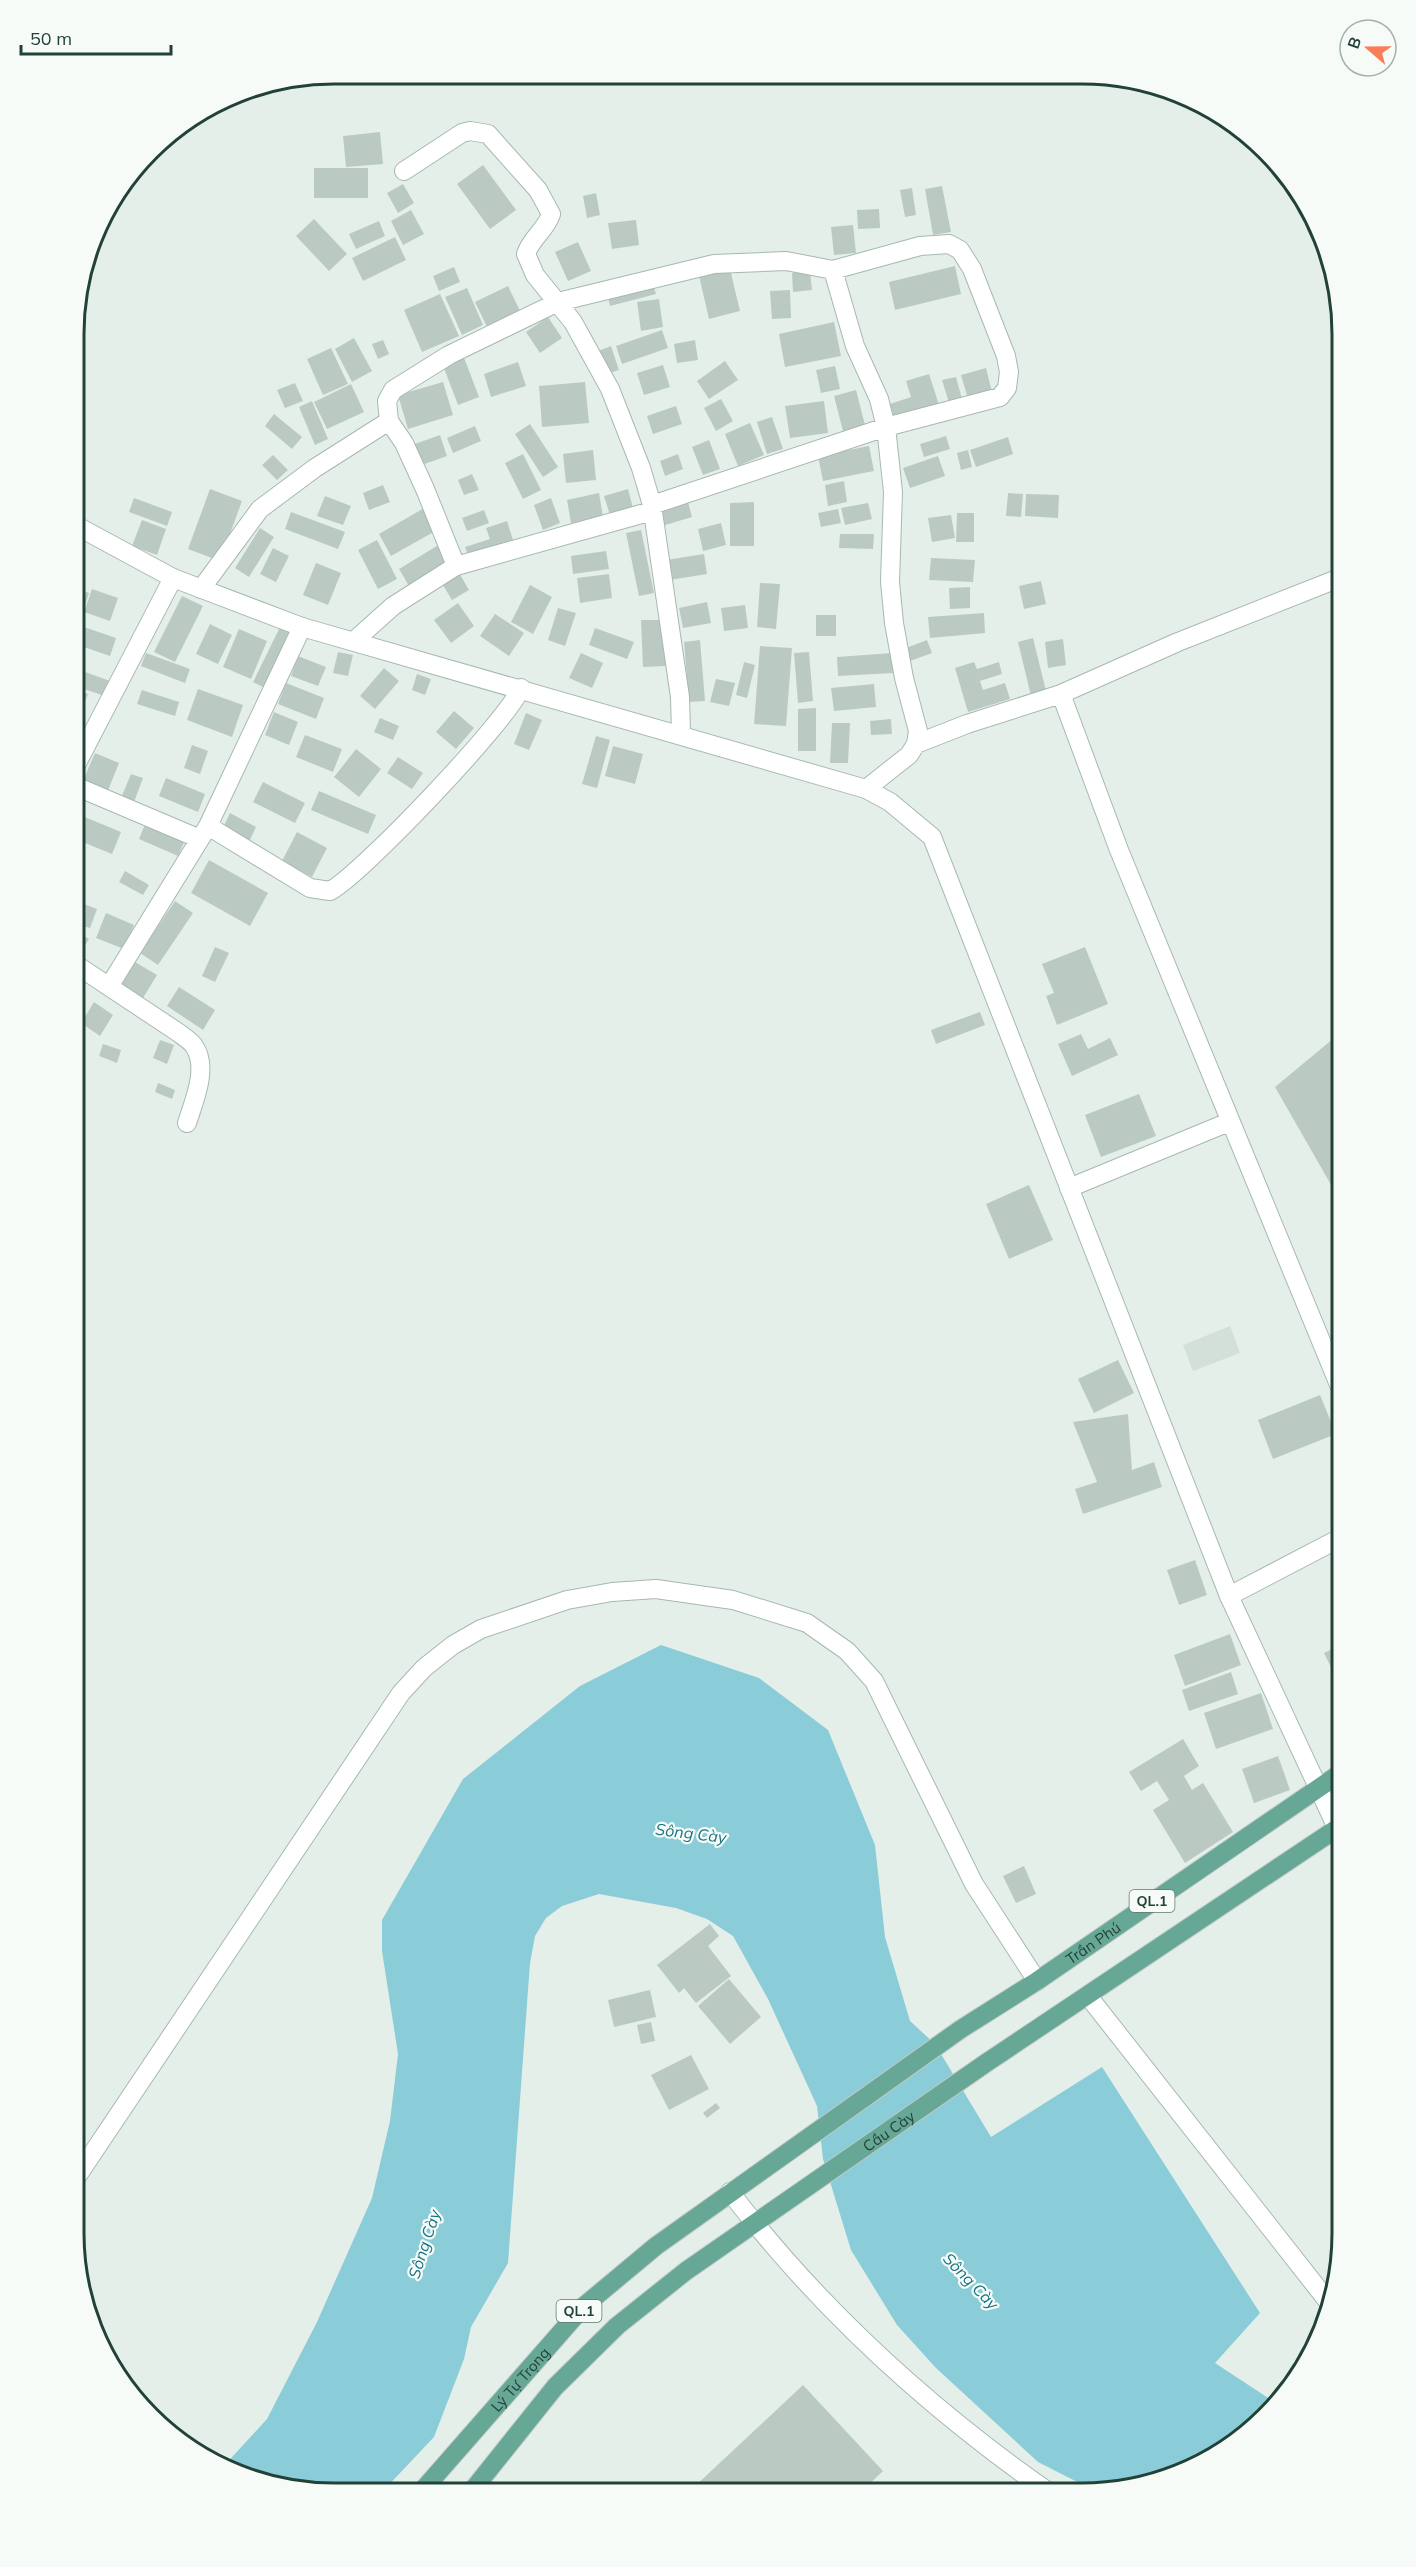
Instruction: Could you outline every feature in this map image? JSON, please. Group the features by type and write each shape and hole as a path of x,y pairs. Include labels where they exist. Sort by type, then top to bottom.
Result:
{"main road":[{"name":"Trần Phú","path":"769,2164 961,2029 1037,1981 1332,1779"},
{"name":"QL.1","path":"1088,1996 1332,1831"},
{"name":"Cầu Cày","path":"755,2224 986,2063 1088,1996"},
{"name":"Lý Tự Trọng","path":"429,2483 584,2306 656,2246 769,2164"},
{"name":"QL.1","path":"478,2483 555,2387 617,2326 686,2271 755,2224"}],"street":[{"path":"404,171 462,134 478,132 495,139 538,190 551,214 547,227 529,245 526,254 536,275 573,322 610,389 641,468 652,508 680,697 681,734"},
{"path":"354,641 393,606 456,566 652,508 886,427 1000,397 1007,388 1009,372 1006,356 972,269 960,250 949,244 920,246 833,270 786,261 714,264 558,302 449,355 406,380 393,390 387,401 389,421 425,489 456,566"},
{"path":"833,270 855,346 879,399 886,427 894,492 890,582 904,678 918,731 916,744 909,755 866,789"},
{"path":"201,588 260,509 315,468 389,421"},
{"path":"84,530 173,578 302,627 521,688 866,789 890,802 932,837 1229,1596 1318,1788 1332,1812"},
{"path":"84,750 173,578"},
{"path":"916,744 967,724 1061,694 1178,642 1332,582"},
{"path":"110,985 204,833 302,627"},
{"path":"84,789 204,833 310,888 330,891 357,870 423,804 508,711 521,688"},
{"path":"1061,694 1119,850 1332,1368"},
{"path":"84,969 180,1033 195,1047 200,1065 198,1088 187,1123"},
{"path":"1069,1188 1229,1122"},
{"path":"1229,1596 1332,1542"},
{"path":"84,2166 401,1693 424,1668 453,1645 481,1629 567,1600 612,1592 656,1589 733,1600 807,1623 847,1651 874,1681 974,1884 1037,1981"},
{"path":"1088,1996 1324,2296"},
{"path":"730,2192 755,2224 847,2325 930,2398 1037,2483"}],"shaded area":[{"path":"1230,1326 1240,1353 1193,1371 1183,1345"}],"water":[{"name":"Sông Cày","path":"661,1645 759,1678 828,1730 875,1845 885,1937 910,2021 935,2044 991,2137 1102,2067 1260,2313 1215,2363 1269,2399 1259,2410 1207,2450 1163,2470 1131,2478 1079,2483 1038,2462 936,2368 897,2325 851,2250 823,2159 817,2106 768,1999 733,1936 707,1919 676,1908 599,1894 562,1906 546,1918 535,1936 530,1963 508,2263 471,2327 464,2359 434,2437 391,2483 301,2481 253,2470 229,2460 267,2419 317,2322 372,2198 390,2121 398,2054 382,1951 382,1920 463,1779 580,1686"}],"building":[{"path":"380,132 383,164 346,167 343,136"},
{"path":"483,165 516,210 490,229 457,184"},
{"path":"314,168 368,168 368,198 314,198"},
{"path":"403,184 414,203 398,213 387,193"},
{"path":"942,186 951,232 933,235 925,189"},
{"path":"912,188 916,215 905,217 900,190"},
{"path":"596,193 600,215 587,218 583,196"},
{"path":"879,209 880,228 858,229 857,210"},
{"path":"411,210 424,234 403,245 391,221"},
{"path":"314,219 347,254 329,271 296,236"},
{"path":"636,220 639,245 612,249 608,223"},
{"path":"379,221 385,236 356,249 349,234"},
{"path":"853,225 856,253 834,255 831,227"},
{"path":"395,237 406,260 363,281 352,258"},
{"path":"578,242 591,271 568,281 555,252"},
{"path":"955,266 961,294 895,310 889,282"},
{"path":"454,267 460,282 439,291 433,276"},
{"path":"730,269 740,311 709,319 699,276"},
{"path":"810,271 812,290 793,292 792,273"},
{"path":"652,281 656,294 610,306 607,293"},
{"path":"508,286 521,313 488,329 475,302"},
{"path":"467,288 483,325 462,335 445,297"},
{"path":"790,290 791,318 772,319 770,291"},
{"path":"440,294 459,336 422,352 404,310"},
{"path":"659,299 663,327 641,331 637,302"},
{"path":"548,317 562,338 540,353 526,332"},
{"path":"834,322 841,356 785,367 779,334"},
{"path":"662,330 668,348 622,364 616,346"},
{"path":"354,338 372,371 352,382 335,349"},
{"path":"383,340 389,354 378,359 372,344"},
{"path":"695,340 698,360 677,363 674,344"},
{"path":"611,346 619,370 606,374 598,351"},
{"path":"331,348 348,384 323,395 307,359"},
{"path":"463,355 479,397 458,405 442,363"},
{"path":"725,361 738,380 709,399 697,381"},
{"path":"518,362 526,386 491,397 484,374"},
{"path":"663,365 670,387 644,395 637,373"},
{"path":"835,366 840,389 821,393 816,370"},
{"path":"986,368 992,392 968,399 961,375"},
{"path":"929,374 939,405 894,418 890,404 911,397 906,381"},
{"path":"956,377 962,399 949,403 942,380"},
{"path":"443,382 453,415 408,429 398,395"},
{"path":"585,382 589,423 542,427 539,386"},
{"path":"295,383 303,401 285,408 277,390"},
{"path":"351,384 364,412 327,429 314,402"},
{"path":"856,390 866,429 844,435 834,396"},
{"path":"721,399 733,421 716,431 704,408"},
{"path":"312,401 328,439 315,445 299,407"},
{"path":"824,401 828,433 790,438 785,406"},
{"path":"676,406 682,424 653,434 647,416"},
{"path":"274,414 302,437 292,449 265,426"},
{"path":"772,417 783,449 767,454 757,422"},
{"path":"750,423 764,455 738,466 725,434"},
{"path":"530,424 558,467 543,477 515,434"},
{"path":"475,426 481,441 453,453 447,438"},
{"path":"440,435 447,456 419,466 412,445"},
{"path":"946,436 950,449 924,457 920,444"},
{"path":"1008,437 1013,454 976,467 970,450"},
{"path":"709,440 720,469 703,475 692,447"},
{"path":"869,446 874,471 823,481 818,456"},
{"path":"593,450 596,480 566,483 563,454"},
{"path":"968,450 972,467 961,470 957,453"},
{"path":"523,454 541,490 523,499 505,463"},
{"path":"678,454 683,469 665,476 660,461"},
{"path":"273,455 288,470 277,480 262,465"},
{"path":"938,456 945,476 910,488 903,468"},
{"path":"472,474 479,490 464,495 458,480"},
{"path":"844,481 847,502 828,506 825,485"},
{"path":"383,485 390,502 369,510 363,493"},
{"path":"210,489 242,501 220,561 188,549"},
{"path":"628,489 633,508 610,515 604,496"},
{"path":"599,493 603,517 571,523 567,500"},
{"path":"1008,493 1023,494 1021,517 1006,516"},
{"path":"1026,494 1059,495 1058,518 1025,516"},
{"path":"325,496 351,506 343,525 317,516"},
{"path":"134,498 172,512 167,526 129,512"},
{"path":"551,498 560,523 543,530 534,505"},
{"path":"688,502 692,517 662,526 658,512"},
{"path":"754,502 754,546 730,546 730,503"},
{"path":"868,503 872,519 845,525 841,508"},
{"path":"426,507 439,529 391,556 379,534"},
{"path":"838,509 841,523 821,527 818,513"},
{"path":"484,510 489,523 467,531 462,518"},
{"path":"291,512 345,532 338,549 285,529"},
{"path":"957,513 974,513 974,542 956,542"},
{"path":"951,515 955,538 932,542 928,518"},
{"path":"142,520 166,529 157,555 132,546"},
{"path":"507,521 514,543 469,558 465,547 490,539 486,528"},
{"path":"721,523 726,545 703,551 698,529"},
{"path":"260,528 274,537 249,577 235,568"},
{"path":"641,530 654,593 639,596 626,533"},
{"path":"840,534 874,534 873,549 839,548"},
{"path":"377,540 397,579 378,589 358,550"},
{"path":"440,544 453,566 412,591 399,569"},
{"path":"273,548 289,556 276,582 260,574"},
{"path":"606,551 609,569 573,574 571,556"},
{"path":"704,554 707,574 670,580 666,560"},
{"path":"931,558 975,560 973,582 929,580"},
{"path":"316,563 341,573 328,605 303,595"},
{"path":"458,571 469,590 452,600 441,582"},
{"path":"609,574 612,598 580,603 577,578"},
{"path":"1041,581 1046,604 1024,609 1019,586"},
{"path":"760,583 780,584 776,629 757,627"},
{"path":"530,585 552,597 533,634 511,622"},
{"path":"970,587 970,608 950,609 949,588"},
{"path":"92,589 118,598 110,621 84,612"},
{"path":"84,591 89,593 84,608"},
{"path":"182,596 203,606 175,662 154,652"},
{"path":"707,602 711,623 683,628 679,608"},
{"path":"458,603 474,626 451,643 434,620"},
{"path":"745,605 748,628 724,631 721,608"},
{"path":"558,608 576,613 565,646 548,640"},
{"path":"984,613 985,633 930,638 928,617"},
{"path":"495,614 524,633 509,656 480,636"},
{"path":"816,615 836,615 836,636 816,636"},
{"path":"641,620 664,620 666,666 643,667"},
{"path":"210,624 232,635 218,664 196,654"},
{"path":"281,625 295,632 267,689 253,682"},
{"path":"84,627 116,638 110,656 84,647"},
{"path":"595,628 634,642 627,659 589,645"},
{"path":"239,629 267,641 251,679 223,667"},
{"path":"1033,638 1046,691 1031,696 1018,642"},
{"path":"1063,639 1066,665 1048,668 1045,642"},
{"path":"700,640 705,701 689,702 684,642"},
{"path":"927,640 932,653 910,661 906,648"},
{"path":"760,646 792,648 786,726 754,724"},
{"path":"338,652 353,655 348,676 333,673"},
{"path":"809,652 813,701 798,703 794,653"},
{"path":"146,653 190,669 185,683 141,666"},
{"path":"581,653 603,663 592,688 569,678"},
{"path":"892,653 893,673 838,676 837,657"},
{"path":"298,656 326,667 318,686 291,676"},
{"path":"744,662 755,665 747,698 736,695"},
{"path":"974,662 977,669 999,662 1002,674 980,681 983,690 1005,683 1010,699 968,712 955,668"},
{"path":"384,668 399,681 375,709 360,696"},
{"path":"84,672 110,681 105,696 84,689"},
{"path":"417,674 431,679 425,695 412,690"},
{"path":"716,679 735,683 729,706 710,702"},
{"path":"286,683 324,698 316,719 278,704"},
{"path":"874,684 876,707 834,711 831,688"},
{"path":"198,689 243,705 232,737 187,720"},
{"path":"142,690 179,702 175,716 137,704"},
{"path":"84,692 88,694 84,705"},
{"path":"816,708 816,751 798,751 798,709"},
{"path":"454,711 474,728 456,749 436,732"},
{"path":"274,712 298,722 289,745 265,735"},
{"path":"526,713 542,720 529,750 514,744"},
{"path":"380,718 399,726 393,740 374,732"},
{"path":"891,719 892,734 871,735 870,721"},
{"path":"832,723 850,723 848,763 830,763"},
{"path":"305,735 342,749 333,772 296,757"},
{"path":"596,736 610,740 597,788 582,784"},
{"path":"192,745 208,751 200,774 184,768"},
{"path":"613,746 643,754 635,784 605,776"},
{"path":"356,749 381,769 359,797 334,777"},
{"path":"95,753 119,763 107,793 84,784 84,778"},
{"path":"398,757 423,773 412,789 387,773"},
{"path":"131,774 143,778 134,802 121,798"},
{"path":"166,778 205,794 198,812 159,796"},
{"path":"263,782 305,803 295,823 253,802"},
{"path":"319,791 376,815 368,834 311,810"},
{"path":"230,813 256,827 249,842 223,828"},
{"path":"84,817 121,832 112,854 84,843"},
{"path":"146,822 186,838 178,856 139,839"},
{"path":"297,832 327,848 312,877 282,861"},
{"path":"209,860 268,893 250,926 191,893"},
{"path":"125,871 149,885 143,895 119,882"},
{"path":"175,901 193,913 158,965 140,953"},
{"path":"84,904 97,909 90,928 84,926"},
{"path":"106,913 134,925 124,949 96,938"},
{"path":"84,936 89,939 84,947"},
{"path":"215,947 229,953 215,982 202,976"},
{"path":"1085,947 1108,1004 1057,1025 1046,996 1054,993 1042,964"},
{"path":"135,962 157,975 143,998 122,984"},
{"path":"179,987 215,1010 203,1030 167,1006"},
{"path":"94,1002 113,1015 100,1036 84,1025 84,1018"},
{"path":"980,1012 985,1025 936,1044 931,1030"},
{"path":"1081,1034 1088,1049 1110,1038 1118,1055 1072,1076 1058,1044"},
{"path":"160,1040 174,1045 167,1064 153,1058"},
{"path":"1332,1040 1332,1187 1275,1087"},
{"path":"103,1044 121,1050 117,1063 99,1056"},
{"path":"158,1083 175,1090 172,1099 155,1092"},
{"path":"1139,1094 1156,1136 1101,1157 1085,1115"},
{"path":"1029,1185 1053,1240 1009,1259 986,1204"},
{"path":"1118,1360 1134,1393 1094,1413 1078,1379"},
{"path":"1320,1395 1332,1424 1332,1436 1273,1459 1258,1420"},
{"path":"1128,1414 1132,1470 1154,1462 1162,1487 1083,1514 1075,1489 1097,1482 1073,1422"},
{"path":"1195,1560 1207,1595 1179,1605 1167,1570"},
{"path":"1230,1634 1241,1665 1185,1686 1174,1655"},
{"path":"1332,1649 1332,1669 1324,1653"},
{"path":"1231,1672 1238,1694 1189,1711 1182,1690"},
{"path":"1261,1693 1273,1729 1216,1749 1204,1713"},
{"path":"1183,1739 1199,1766 1184,1776 1192,1790 1203,1783 1233,1832 1185,1863 1153,1810 1169,1800 1157,1781 1141,1791 1129,1772"},
{"path":"1278,1756 1290,1790 1254,1803 1242,1769"},
{"path":"1024,1866 1036,1894 1016,1903 1003,1876"},
{"path":"710,1924 719,1936 708,1946 731,1976 696,2003 684,1988 679,1993 657,1965"},
{"path":"729,1979 761,2017 730,2044 698,2006"},
{"path":"650,1990 656,2017 614,2027 608,2000"},
{"path":"651,2022 655,2041 641,2044 637,2025"},
{"path":"691,2055 709,2089 669,2110 651,2075"},
{"path":"716,2103 720,2108 707,2118 703,2113"},
{"path":"803,2385 883,2471 870,2483 698,2483"}]}
